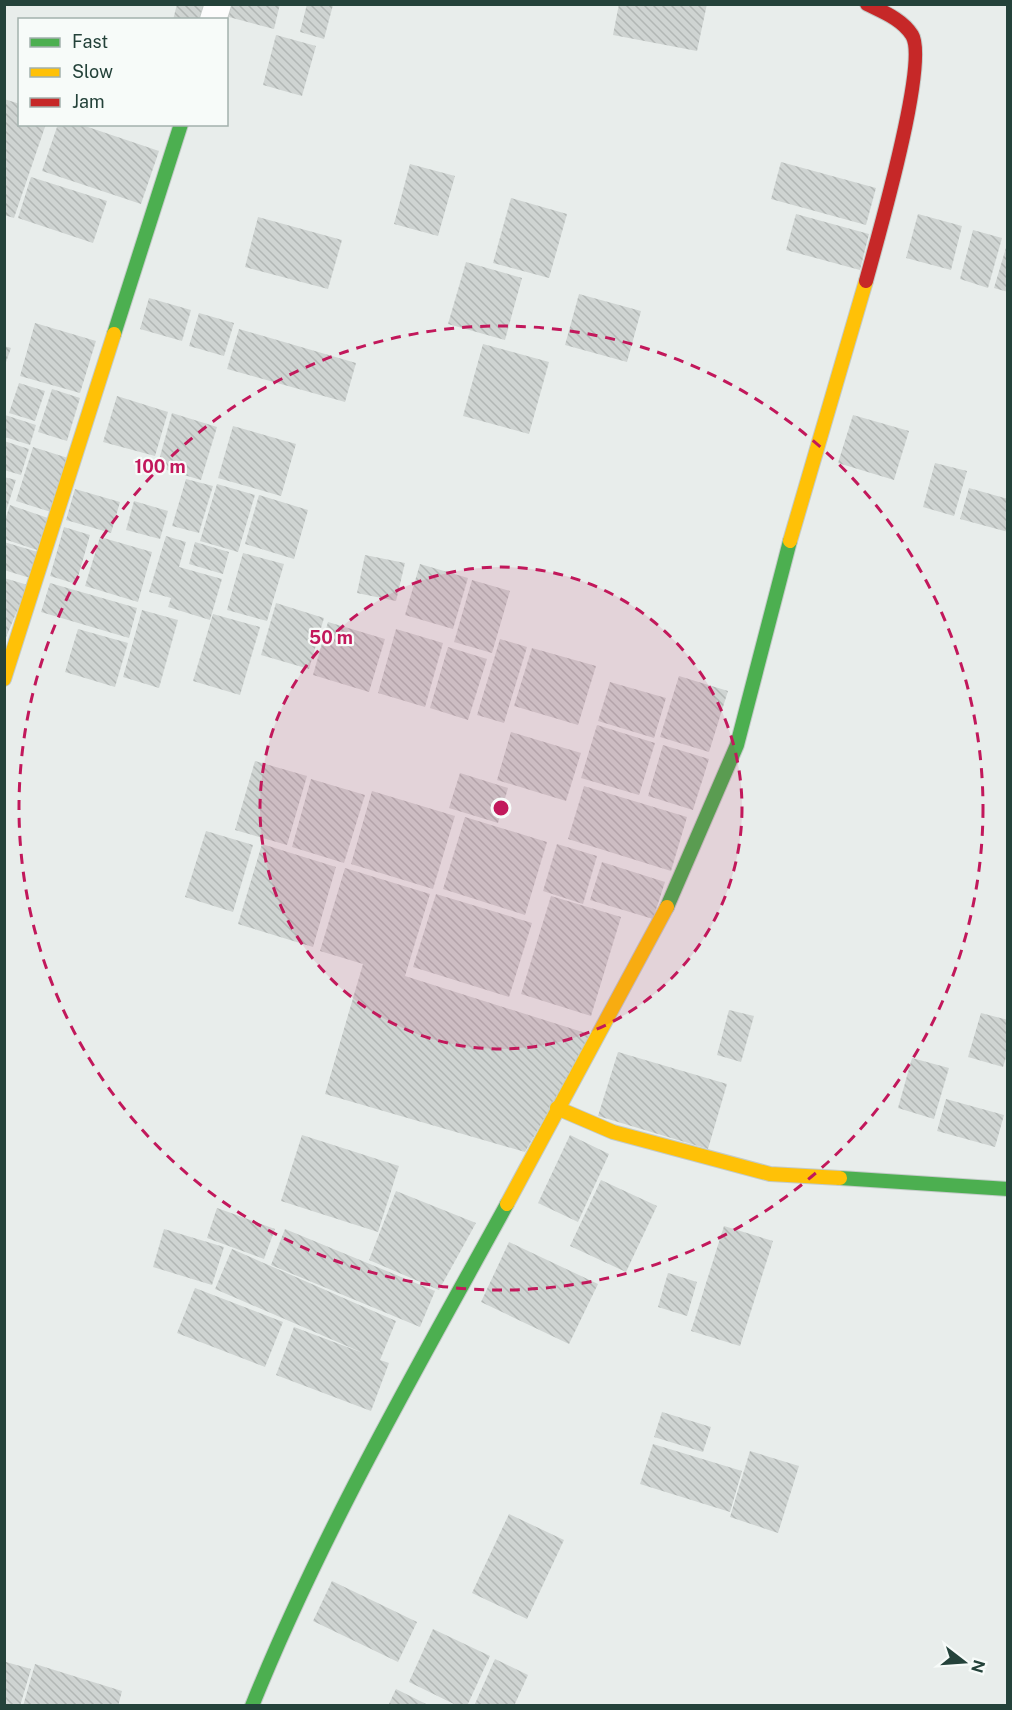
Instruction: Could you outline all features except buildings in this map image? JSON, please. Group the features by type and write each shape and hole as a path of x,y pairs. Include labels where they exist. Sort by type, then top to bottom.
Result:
{"street":[{"path":"252,1706 292,1611 409,1384 670,902 737,745 780,574 893,187 912,91 916,62 914,36 894,17 867,4"},
{"path":"4,679 180,126"},
{"path":"557,1108 613,1132 770,1174 1008,1190"}],"traffic: fast":[{"path":"114,334 180,126"},
{"path":"667,907 737,745 790,541"},
{"path":"840,1178 1008,1189"},
{"path":"252,1706 309,1577 372,1451 507,1204"}],"traffic: slow":[{"path":"790,541 866,281"},
{"path":"4,679 114,334"},
{"path":"507,1204 667,907"},
{"path":"557,1108 613,1132 770,1174 840,1178"}],"traffic: jam":[{"path":"866,281 908,115 915,52 912,35 908,29 892,16 867,4"}]}
